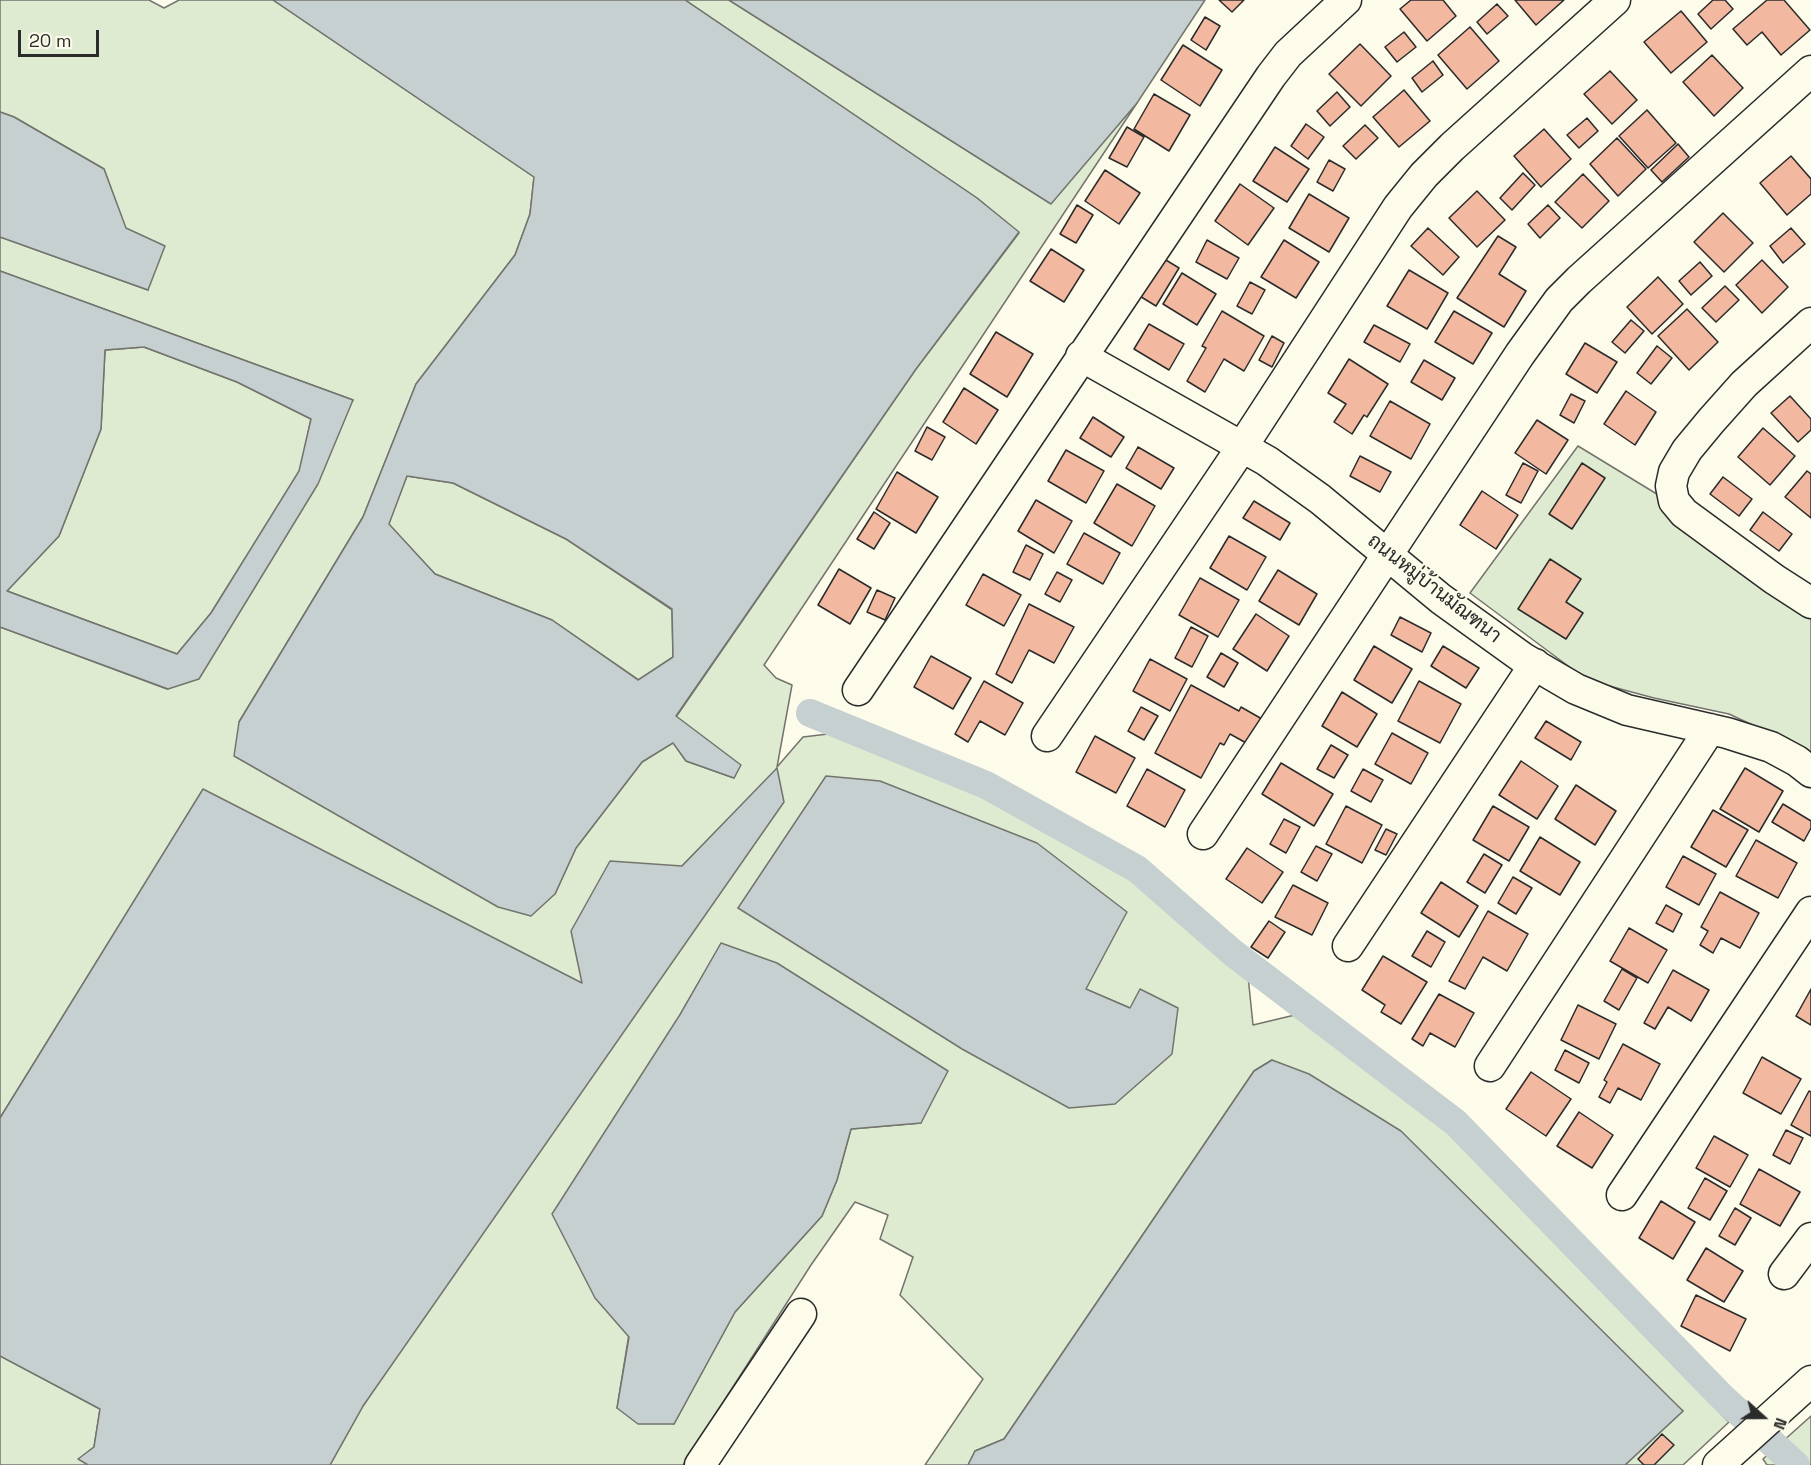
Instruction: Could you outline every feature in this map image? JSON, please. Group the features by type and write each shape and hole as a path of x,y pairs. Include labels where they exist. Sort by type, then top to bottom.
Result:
{"street":[{"path":"858,690 1271,76 1288,54 1346,0"},
{"path":"1047,736 1242,447 1398,207 1424,175 1452,147 1615,0"},
{"path":"1203,834 1525,346 1559,300 1811,71"},
{"path":"1809,597 1684,513 1674,501 1671,486 1674,472 1687,450 1711,421 1744,384 1811,323"},
{"name":"ถนนหมู่บ้านมัณฑนา","path":"1081,356 1267,461 1320,499 1441,599 1535,664 1576,688 1627,710 1727,733 1771,747 1797,761 1811,772"},
{"path":"1348,946 1535,664"},
{"path":"1490,1066 1710,729"},
{"path":"1622,1195 1811,912"},
{"path":"1784,1274 1811,1238"},
{"path":"700,1465 801,1314"},
{"path":"1727,1457 1811,1382"}],"green space":[{"path":"0,0 149,0 164,8 179,0 273,0 534,177 530,214 515,255 416,384 363,517 239,722 555,894 576,848 642,762 673,742 686,761 734,778 740,765 676,717 916,369 1019,233 977,198 685,0 729,0 1050,203 1137,103 764,665 776,678 792,685 777,767 803,737 828,734 990,796 1082,847 1163,900 1248,976 1253,1025 1299,1014 1432,1116 1729,1422 1683,1465 1625,1465 1683,1411 1272,1060 1254,1071 1004,1439 975,1451 968,1465 925,1465 983,1379 900,1295 913,1257 880,1239 888,1215 855,1202 811,1265 683,1465 330,1465 363,1406 777,769 682,866 582,984 203,790 0,1118 0,627 167,689 353,400 0,271 0,237 148,290 104,169 14,117 0,112","holes":["738,908 1085,989 1130,1008","721,944 921,1123 851,1129 837,1180 822,1216 735,1312 674,1424 617,1408 681,1013"]},
{"path":"144,347 237,382 311,419 300,471 211,613 177,654 7,591 59,536 101,429 105,350"},
{"path":"1578,446 1665,499 1811,617 1811,752 1729,714 1654,698 1587,680 1470,593"},
{"path":"407,476 453,483 566,539 672,610 673,657 639,680 552,620 435,574 388,524"},
{"path":"0,1356 100,1409 94,1447 79,1459 88,1465 0,1465"},
{"path":"1811,1416 1811,1465 1767,1465 1763,1459"}],"shaded area":[{"path":"273,0 685,0 977,198 1019,232 916,369 676,716 741,765 734,778 686,761 673,743 642,762 576,848 555,894 531,916 498,907 234,756 239,722 363,517 416,384 515,255 530,214 534,177","holes":["407,476 453,483 566,539 672,609 673,657 638,680 552,620 435,574 389,524"]},
{"path":"729,0 1205,0 1137,103 1051,204"},
{"path":"0,112 14,117 104,169 126,228 165,246 148,290 0,237"},
{"path":"0,271 353,400 318,484 199,679 168,689 0,627","holes":["144,347 237,382 311,419 299,471 211,613 177,654 7,591 59,536 101,429 105,350"]},
{"path":"777,768 784,802 363,1406 330,1465 88,1465 78,1459 94,1447 100,1409 0,1356 0,1118 203,789 582,983 571,931 610,861 682,866"},
{"path":"826,776 880,781 1037,843 1127,912 1086,989 1130,1008 1140,989 1178,1008 1172,1054 1115,1104 1069,1108 962,1049 738,908"},
{"path":"721,943 777,963 948,1071 921,1123 851,1129 837,1180 822,1216 735,1312 674,1424 638,1424 617,1408 629,1337 595,1298 552,1214 681,1013"},
{"path":"1272,1060 1309,1074 1401,1131 1683,1411 1625,1465 968,1465 975,1451 1004,1439 1254,1071"}],"building":[{"path":"1219,0 1244,0 1232,12"},
{"path":"1411,0 1443,0 1456,16 1427,41 1400,9"},
{"path":"1515,0 1564,0 1536,25"},
{"path":"1713,0 1725,0 1733,9 1711,29 1698,14"},
{"path":"1767,0 1784,0 1810,30 1781,55 1762,32 1747,45 1733,29"},
{"path":"1497,4 1508,16 1487,34 1477,22"},
{"path":"1681,11 1707,42 1671,73 1644,42"},
{"path":"1205,17 1220,26 1206,50 1191,40"},
{"path":"1470,27 1499,61 1467,89 1438,55"},
{"path":"1404,32 1416,47 1397,62 1385,47"},
{"path":"1360,44 1391,76 1361,106 1329,74"},
{"path":"1183,45 1222,70 1200,106 1161,80"},
{"path":"1712,55 1743,88 1714,116 1683,82"},
{"path":"1433,61 1443,75 1422,92 1412,78"},
{"path":"1610,71 1637,100 1612,124 1584,94"},
{"path":"1404,90 1430,121 1399,147 1373,117"},
{"path":"1337,92 1350,107 1330,126 1317,111"},
{"path":"1154,94 1190,115 1169,151 1134,129"},
{"path":"1647,110 1676,143 1648,168 1619,136"},
{"path":"1587,118 1598,131 1579,148 1567,135"},
{"path":"1306,124 1324,137 1308,159 1291,146"},
{"path":"1365,125 1378,138 1356,159 1343,146"},
{"path":"1127,127 1144,137 1127,167 1109,158"},
{"path":"1544,129 1571,159 1541,187 1514,156"},
{"path":"1617,138 1646,169 1618,196 1590,164"},
{"path":"1678,144 1689,157 1662,182 1651,170"},
{"path":"1275,147 1309,169 1287,202 1253,181"},
{"path":"1791,156 1811,179 1811,194 1787,215 1760,183"},
{"path":"1329,160 1345,169 1333,191 1317,182"},
{"path":"1105,170 1140,193 1119,224 1085,201"},
{"path":"1523,173 1535,185 1512,210 1500,198"},
{"path":"1583,174 1609,201 1582,228 1555,202"},
{"path":"1240,184 1274,208 1248,245 1215,221"},
{"path":"1477,191 1505,220 1477,247 1449,218"},
{"path":"1309,194 1349,218 1329,252 1289,228"},
{"path":"1077,205 1093,215 1076,243 1060,234"},
{"path":"1548,205 1560,218 1540,238 1528,224"},
{"path":"1723,213 1753,243 1724,272 1694,242"},
{"path":"1428,228 1459,257 1443,275 1411,246"},
{"path":"1791,228 1805,244 1783,263 1770,246"},
{"path":"1498,236 1516,247 1499,274 1526,291 1504,327 1457,298"},
{"path":"1207,240 1239,258 1227,279 1196,262"},
{"path":"1284,240 1319,262 1296,298 1261,277"},
{"path":"1051,249 1084,270 1064,302 1030,281"},
{"path":"1161,257 1179,268 1156,306 1138,295"},
{"path":"1762,260 1788,287 1762,313 1736,285"},
{"path":"1700,262 1712,276 1691,295 1679,281"},
{"path":"1409,270 1448,293 1427,329 1387,306"},
{"path":"1182,273 1216,294 1197,325 1163,304"},
{"path":"1658,277 1683,304 1652,334 1627,307"},
{"path":"1250,282 1265,290 1252,314 1237,306"},
{"path":"1725,286 1739,300 1716,322 1702,308"},
{"path":"1687,309 1718,342 1689,370 1658,336"},
{"path":"1222,311 1264,336 1244,371 1224,359 1205,392 1187,381 1206,348 1202,346"},
{"path":"1454,311 1492,333 1473,364 1435,342"},
{"path":"1631,320 1644,331 1625,353 1612,342"},
{"path":"1149,324 1184,344 1169,370 1134,349"},
{"path":"1374,325 1410,344 1400,362 1364,342"},
{"path":"996,332 1033,354 1007,397 970,374"},
{"path":"1272,336 1284,343 1272,367 1259,360"},
{"path":"1585,343 1617,362 1597,393 1566,374"},
{"path":"1657,346 1672,358 1651,384 1637,373"},
{"path":"1349,359 1388,384 1367,417 1364,415 1352,434 1334,422 1346,404 1328,393"},
{"path":"1424,360 1455,378 1442,400 1411,382"},
{"path":"964,388 998,410 976,444 943,422"},
{"path":"1626,391 1656,412 1635,445 1604,424"},
{"path":"1571,394 1585,401 1574,423 1560,415"},
{"path":"1790,396 1811,419 1811,430 1798,442 1771,413"},
{"path":"1390,401 1430,424 1411,459 1370,436"},
{"path":"1093,417 1124,437 1111,457 1080,438"},
{"path":"1537,420 1568,440 1546,474 1515,453"},
{"path":"927,427 945,437 932,460 915,451"},
{"path":"1763,428 1795,456 1770,485 1738,457"},
{"path":"1138,447 1174,468 1161,489 1126,468"},
{"path":"1066,450 1104,471 1086,503 1048,481"},
{"path":"1360,456 1391,472 1380,492 1350,476"},
{"path":"1523,463 1538,471 1521,503 1506,495"},
{"path":"1582,463 1605,478 1572,529 1549,514"},
{"path":"1807,471 1811,474 1811,518 1785,497"},
{"path":"897,472 938,497 916,533 876,509"},
{"path":"1723,477 1752,499 1739,516 1710,494"},
{"path":"1117,484 1155,506 1132,546 1094,523"},
{"path":"1482,491 1518,515 1496,549 1460,525"},
{"path":"1036,500 1072,521 1054,553 1018,531"},
{"path":"1254,501 1290,523 1280,540 1243,518"},
{"path":"874,512 890,523 874,549 857,539"},
{"path":"1763,512 1792,534 1779,551 1750,530"},
{"path":"1084,533 1120,553 1103,584 1067,564"},
{"path":"1229,536 1266,557 1247,590 1210,568"},
{"path":"1026,545 1043,554 1030,580 1013,572"},
{"path":"1550,559 1581,579 1566,602 1583,613 1566,639 1518,609"},
{"path":"839,569 871,588 850,624 818,605"},
{"path":"1278,570 1317,594 1299,625 1259,601"},
{"path":"1057,572 1072,580 1060,602 1045,594"},
{"path":"983,574 1021,595 1004,626 966,605"},
{"path":"1200,578 1239,600 1218,637 1179,615"},
{"path":"877,590 895,598 885,620 867,612"},
{"path":"1029,604 1074,627 1054,663 1029,650 1012,683 996,674"},
{"path":"1256,614 1289,636 1267,671 1233,649"},
{"path":"1400,617 1431,633 1422,652 1391,635"},
{"path":"1191,627 1208,636 1192,667 1175,658"},
{"path":"1374,646 1412,669 1392,703 1354,680"},
{"path":"1443,646 1479,668 1466,688 1431,666"},
{"path":"1221,653 1238,663 1224,687 1207,677"},
{"path":"931,656 971,678 953,709 914,687"},
{"path":"1150,659 1187,679 1170,711 1133,691"},
{"path":"984,681 1023,703 1005,735 980,721 968,742 955,734"},
{"path":"1419,681 1461,704 1440,743 1398,721"},
{"path":"1191,685 1239,711 1241,707 1262,719 1248,744 1230,734 1224,745 1220,743 1201,778 1155,753"},
{"path":"1342,692 1377,714 1357,747 1322,726"},
{"path":"1141,707 1158,716 1144,740 1128,731"},
{"path":"1546,721 1581,742 1571,760 1535,738"},
{"path":"1392,733 1428,753 1411,784 1375,764"},
{"path":"1095,736 1135,758 1116,793 1076,772"},
{"path":"1331,745 1348,755 1334,778 1317,769"},
{"path":"1521,761 1558,786 1537,819 1499,795"},
{"path":"1281,763 1333,794 1314,826 1262,794"},
{"path":"1745,768 1783,791 1759,832 1720,809"},
{"path":"1147,769 1185,790 1165,827 1127,806"},
{"path":"1363,769 1383,780 1371,802 1351,791"},
{"path":"1576,785 1616,811 1595,845 1555,819"},
{"path":"1783,804 1811,821 1811,828 1804,841 1772,822"},
{"path":"1346,806 1382,825 1362,863 1326,844"},
{"path":"1493,806 1529,827 1509,861 1473,840"},
{"path":"1713,810 1748,830 1726,867 1691,847"},
{"path":"1284,819 1300,827 1286,853 1270,844"},
{"path":"1386,829 1397,834 1386,855 1375,850"},
{"path":"1540,837 1580,862 1560,895 1520,871"},
{"path":"1756,840 1797,863 1778,898 1736,876"},
{"path":"1316,846 1332,854 1317,881 1301,872"},
{"path":"1247,848 1283,872 1262,903 1226,879"},
{"path":"1484,854 1502,865 1485,893 1467,882"},
{"path":"1683,856 1716,874 1699,905 1666,887"},
{"path":"1513,877 1532,888 1516,914 1498,903"},
{"path":"1441,882 1478,906 1459,937 1421,913"},
{"path":"1293,885 1328,903 1312,935 1275,917"},
{"path":"1720,892 1759,913 1740,948 1721,938 1713,953 1700,945 1708,931 1701,927"},
{"path":"1666,905 1682,914 1673,932 1656,923"},
{"path":"1488,911 1528,934 1507,971 1483,957 1465,989 1449,981"},
{"path":"1269,921 1285,932 1268,958 1251,947"},
{"path":"1629,928 1667,950 1648,983 1610,961"},
{"path":"1427,931 1445,942 1431,967 1412,956"},
{"path":"1383,956 1427,982 1401,1024 1381,1012 1385,1005 1362,990"},
{"path":"1622,969 1637,978 1619,1010 1604,1001"},
{"path":"1673,970 1709,990 1691,1021 1668,1007 1655,1029 1644,1023"},
{"path":"1811,989 1811,1025 1796,1016"},
{"path":"1439,994 1474,1013 1455,1047 1430,1033 1423,1046 1412,1039"},
{"path":"1578,1005 1616,1024 1599,1059 1561,1040"},
{"path":"1623,1044 1660,1064 1641,1100 1618,1088 1610,1103 1599,1097 1607,1082 1604,1080"},
{"path":"1565,1050 1589,1063 1579,1083 1555,1070"},
{"path":"1762,1057 1801,1079 1781,1114 1743,1093"},
{"path":"1531,1072 1571,1099 1546,1136 1506,1109"},
{"path":"1809,1091 1811,1092 1811,1136 1791,1125"},
{"path":"1579,1112 1613,1135 1592,1168 1557,1146"},
{"path":"1786,1130 1803,1138 1790,1164 1773,1155"},
{"path":"1714,1136 1748,1155 1730,1187 1696,1168"},
{"path":"1759,1169 1800,1192 1780,1226 1740,1204"},
{"path":"1705,1178 1727,1191 1710,1220 1688,1208"},
{"path":"1661,1201 1695,1222 1673,1259 1639,1238"},
{"path":"1735,1208 1751,1218 1735,1245 1719,1236"},
{"path":"1706,1248 1743,1271 1724,1302 1687,1280"},
{"path":"1696,1295 1746,1319 1730,1351 1681,1326"},
{"path":"1662,1434 1674,1445 1654,1465 1644,1465 1638,1459"}],"waterway":[{"path":"810,713 986,785 1137,869 1233,953 1456,1123 1721,1396 1796,1465"}]}
